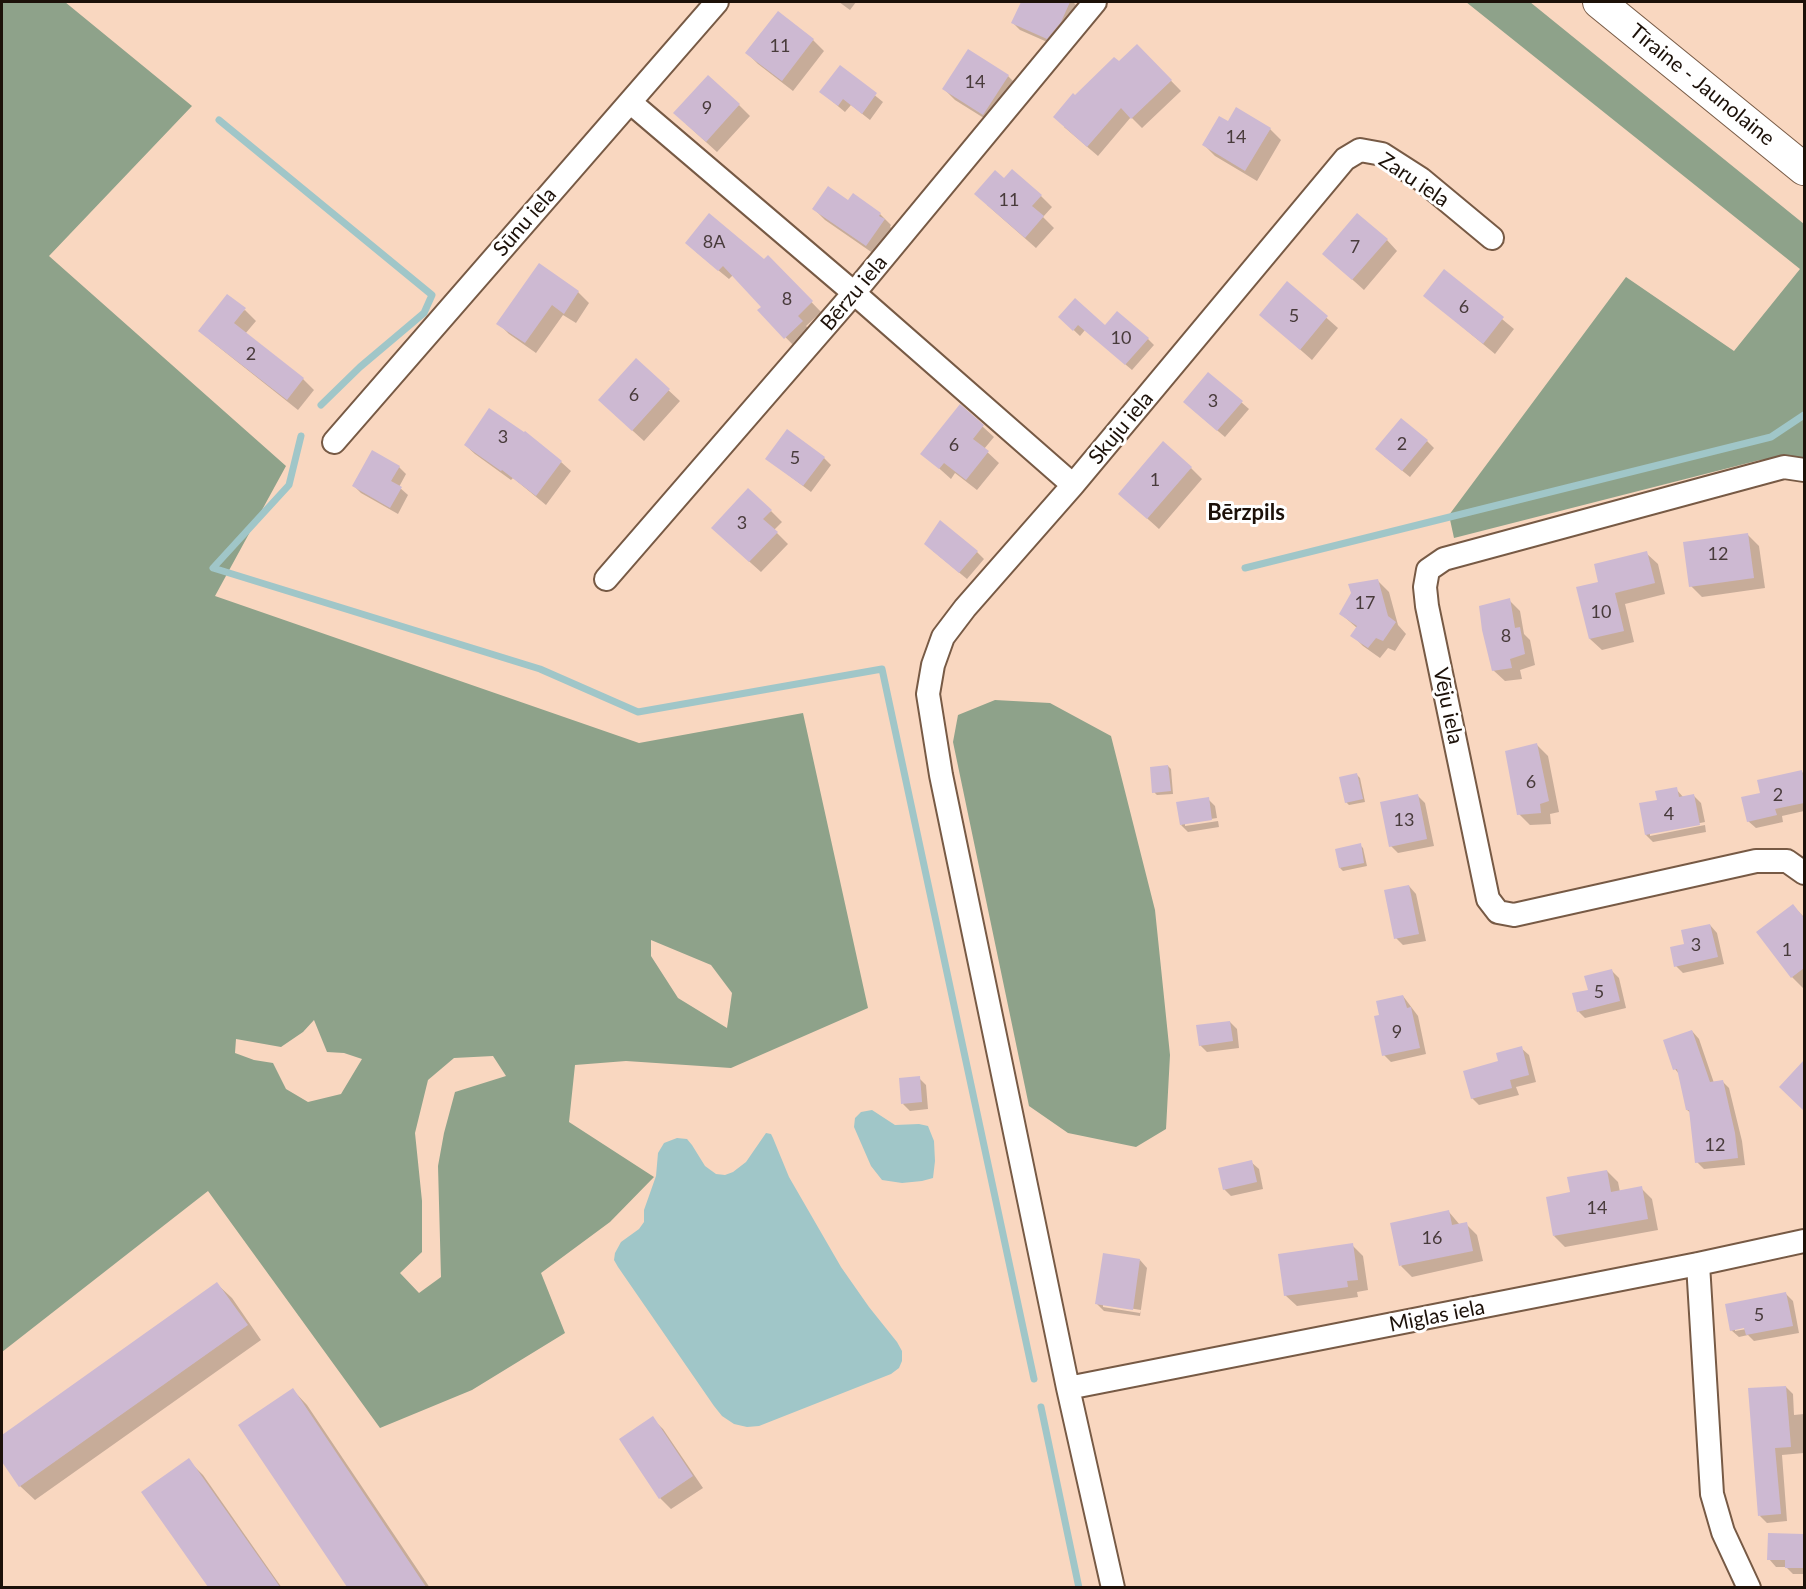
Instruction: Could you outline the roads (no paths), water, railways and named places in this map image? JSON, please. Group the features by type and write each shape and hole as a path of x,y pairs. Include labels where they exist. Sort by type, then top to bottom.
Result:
{"main road":[{"name":"Tīraine - Jaunolaine","path":"1599,2 1804,169"}],"street":[{"name":"Sūnu iela","path":"334,442 717,2"},
{"name":"Bērzu iela","path":"606,579 854,293 1095,2"},
{"path":"630,102 854,293 1073,485"},
{"name":"Zaru iela","path":"1333,171 1345,159 1360,150 1382,154 1421,179 1492,238"},
{"name":"Skuju iela","path":"1113,1587 1068,1388 941,775 928,694 933,665 944,637 965,608 1073,485 1333,171"},
{"name":"Vēju iela","path":"1804,470 1784,467 1444,559 1428,570 1425,587 1427,606 1488,899 1498,912 1514,915 1756,861 1787,861 1804,873"},
{"name":"Miglas iela","path":"1068,1388 1804,1241"},
{"path":"1698,1264 1712,1494 1723,1532 1749,1587"}],"water":[{"path":"872,1110 895,1125 928,1126 934,1141 933,1178 902,1183 882,1180 871,1166 854,1127 855,1118 861,1112"},
{"path":"766,1133 771,1134 789,1177 841,1267 897,1342 902,1351 902,1361 899,1368 891,1374 759,1426 747,1427 734,1424 722,1416 714,1406 614,1260 621,1242 639,1229 644,1222 644,1210 656,1176 658,1153 664,1143 677,1138 687,1139 705,1166 716,1174 725,1175 746,1162"}],"waterway":[{"path":"219,120 432,295 424,313 360,367 321,405"},
{"path":"1245,568 1771,437 1804,415"},
{"path":"301,436 289,485 213,568 540,669 638,712 882,669 1034,1379"},
{"path":"1041,1407 1079,1588"}],"district":[{"name":"Bērzpils","path":"1246,513"}]}
